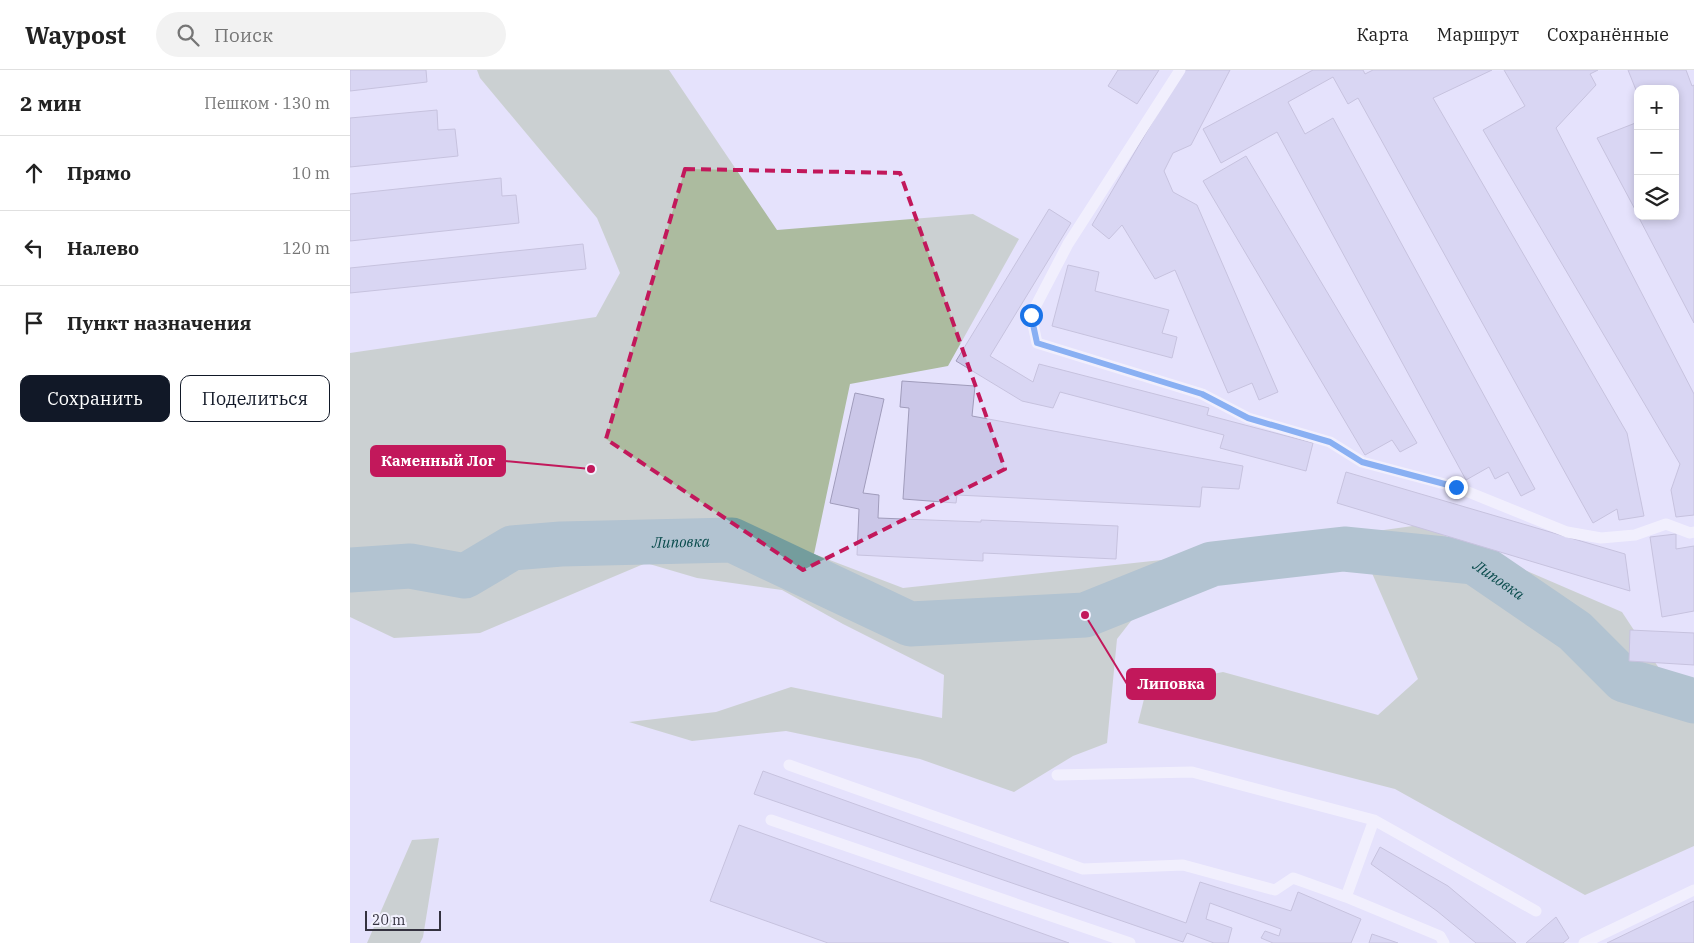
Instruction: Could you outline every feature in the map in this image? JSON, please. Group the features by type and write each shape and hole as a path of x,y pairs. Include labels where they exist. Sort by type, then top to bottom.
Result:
{"lane":[{"path":"1180,70 1068,244 1035,306 1031,315 1037,343 1202,394 1248,418 1330,442 1362,462 1456,487 1568,532 1601,538 1635,535 1666,524 1690,533 1694,532"},
{"path":"789,765 1083,869 1183,865 1275,890 1293,878 1346,897 1440,936 1444,943"},
{"path":"1058,775 1192,772 1374,820 1536,911"},
{"path":"772,820 1130,943"},
{"path":"1346,897 1374,820"},
{"path":"1584,943 1694,890"}],"highlighted area":[{"path":"685,169 900,173 1005,469 803,570 606,439"}],"green space":[{"path":"477,70 669,70 777,230 973,214 1019,239 948,366 850,384 814,554 903,588 1180,558 1117,639 1107,743 1073,756 1014,792 920,759 786,731 692,741 629,722 716,712 791,687 942,718 944,675 843,624 782,590 697,578 646,563 480,633 394,638 350,617 350,353 596,317 620,273 597,218 480,78"},
{"path":"1420,525 1622,612 1670,685 1694,678 1694,846 1585,895 1395,789 1138,723 1147,687 1223,672 1378,715 1418,679 1355,534"},
{"path":"439,838 423,937 420,943 367,943 412,840"}],"building":[{"path":"350,70 426,70 427,82 350,91"},
{"path":"1118,70 1159,70 1137,104 1108,86"},
{"path":"1183,70 1230,70 1191,145 1173,153 1164,171 1173,192 1197,205 1278,392 1259,400 1252,383 1228,393 1175,270 1155,279 1122,225 1109,239 1092,225"},
{"path":"1313,70 1363,70 1365,74 1373,70 1492,70 1433,98 1627,433 1644,516 1619,520 1617,509 1593,523 1358,98 1348,104 1333,77 1288,102 1305,134 1333,118 1535,489 1521,496 1508,472 1495,479 1489,467 1466,480 1277,132 1221,163 1203,129"},
{"path":"1504,70 1598,70 1590,74 1596,85 1556,128 1694,394 1694,515 1676,517 1671,490 1680,464 1483,130 1525,106"},
{"path":"1628,70 1686,70 1692,86 1694,85 1694,323 1640,220 1679,220 1679,85 1634,85"},
{"path":"437,110 438,130 455,129 458,156 350,167 350,118"},
{"path":"1634,124 1634,207 1597,138"},
{"path":"1246,156 1417,443 1400,452 1392,440 1365,455 1203,181"},
{"path":"501,178 502,196 516,195 519,223 350,241 350,194"},
{"path":"1049,209 1071,223 990,356 1033,382 1039,364 1209,408 1207,415 1313,443 1306,471 1220,448 1224,435 1060,392 1053,408 1022,401 956,361"},
{"path":"583,244 586,269 350,293 350,268"},
{"path":"1068,265 1099,272 1095,291 1169,310 1162,333 1177,337 1172,358 1052,326"},
{"path":"902,381 975,386 972,416 1243,466 1239,489 1202,487 1200,507 957,495 956,503 903,499 909,408 900,407"},
{"path":"855,393 884,399 863,493 879,495 878,518 1118,526 1116,559 983,553 983,561 857,555 859,509 830,503"},
{"path":"1346,472 1625,554 1630,591 1337,503"},
{"path":"1676,534 1676,549 1694,546 1694,611 1662,617 1650,537"},
{"path":"1630,630 1694,633 1694,665 1629,661"},
{"path":"763,771 1186,923 1200,882 1291,911 1298,892 1361,919 1351,943 1273,943 1261,938 1265,931 1279,936 1281,929 1210,903 1206,919 1232,928 1228,943 1214,943 1187,933 1183,942 754,794"},
{"path":"739,825 1069,943 828,943 710,901"},
{"path":"1380,847 1448,886 1516,943 1476,943 1437,911 1371,864"},
{"path":"1694,901 1694,943 1607,943"},
{"path":"1556,917 1569,938 1563,943 1526,943"},
{"path":"1372,934 1398,943 1369,943"}],"waterway":[{"name":"Липовка","path":"350,570 410,566 465,576 512,548 561,544 732,540 910,624 1085,615 1212,564 1344,549 1474,562 1575,631 1624,680 1694,701"}],"place":[{"name":"Каменный Лог","path":"591,469"},
{"name":"Липовка","path":"1085,615"}],"route":[{"path":"1031,315 1037,343 1202,394 1248,418 1330,442 1362,462 1456,487"}]}
